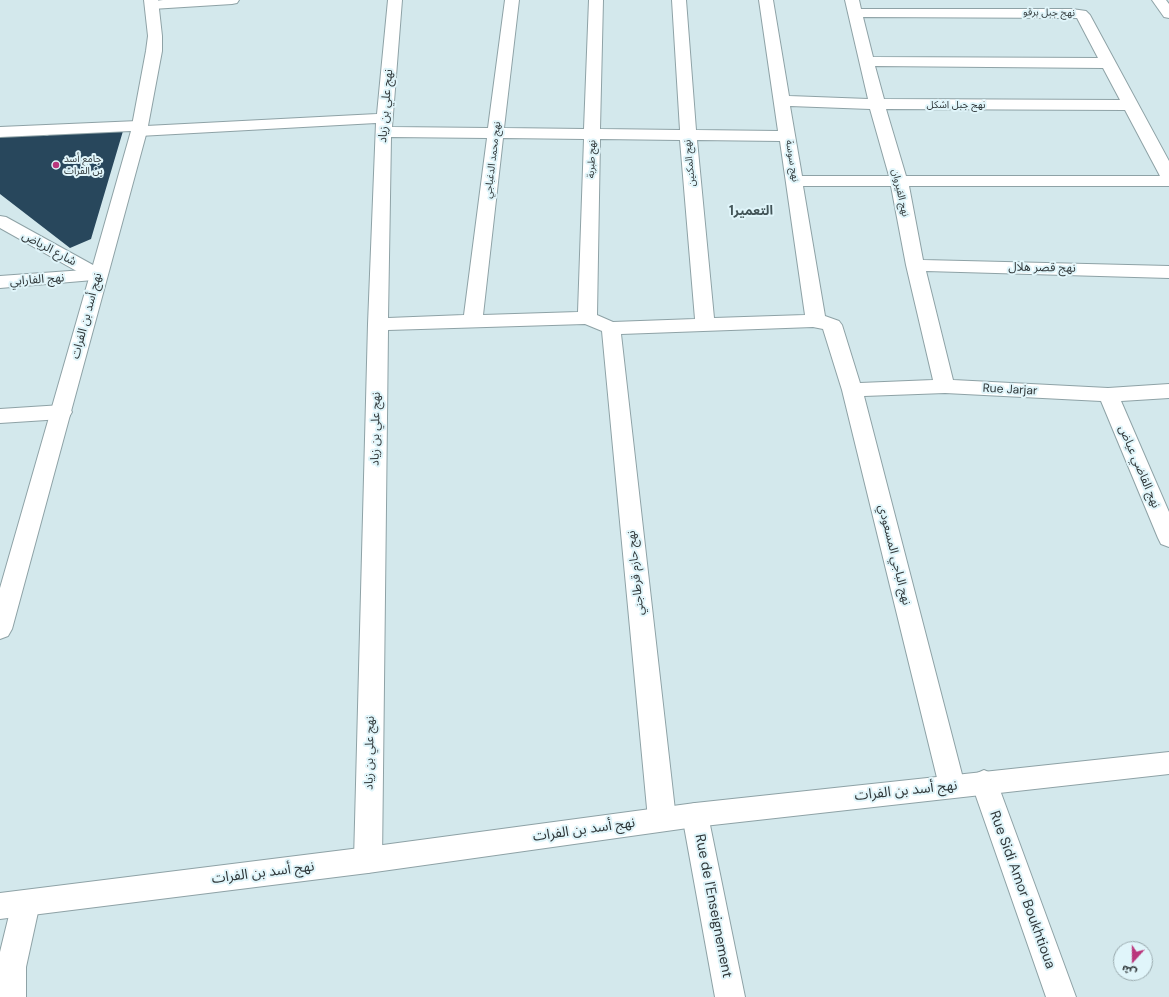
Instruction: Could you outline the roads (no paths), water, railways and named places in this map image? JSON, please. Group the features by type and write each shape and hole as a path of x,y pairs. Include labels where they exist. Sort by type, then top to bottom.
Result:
{"street":[{"path":"152,3 232,0"},
{"name":"نهج علي بن زياد","path":"368,860 378,324 384,125 395,0"},
{"name":"نهج محمد الدغباجي","path":"473,320 512,0"},
{"name":"نهج طبربة","path":"587,318 596,0"},
{"name":"نهج المكنين","path":"679,0 688,135 706,326"},
{"name":"نهج سوسة","path":"766,0 795,181 824,323"},
{"path":"1159,0 1169,14"},
{"name":"نهج أسد بن الفرات","path":"2,618 62,412 139,128 154,51 155,36 152,3"},
{"name":"نهج القيروان","path":"854,7 877,104 899,181 915,265 945,386"},
{"name":"نهج جبل برقو","path":"854,7 1072,12 1081,14 1085,18 1169,176"},
{"path":"867,61 1108,63"},
{"name":"نهج جبل اشكل","path":"782,101 877,104 1130,105"},
{"path":"0,132 139,128 384,125 496,133 788,136"},
{"path":"795,181 1169,181"},
{"name":"شارع الرياض","path":"0,221 98,275"},
{"name":"نهج قصر هلال","path":"915,265 1169,272"},
{"name":"نهج الفارابي","path":"0,282 98,275"},
{"path":"378,324 473,320 587,318 611,328 824,323"},
{"name":"نهج الباجي المسعودي","path":"824,323 852,390 952,786"},
{"name":"نهج حازم قرطاجني","path":"611,328 662,819"},
{"name":"Rue Jarjar","path":"852,390 945,386 1108,395 1169,391"},
{"name":"نهج القاضي عياض","path":"1108,395 1169,538"},
{"path":"0,416 62,412"},
{"name":"نهج أسد بن الفرات","path":"13,905 368,860 662,819 984,782 1169,763"},
{"name":"Rue Sidi Amor Boukhtioua","path":"984,782 1061,997"},
{"name":"Rue de l'Enseignement","path":"695,815 730,997"},
{"path":"11,997 13,905"}],"place":[{"name":"جامع أسد بن الفرات","path":"56,165"}],"district":[{"name":"التعمير1","path":"751,212"}]}
